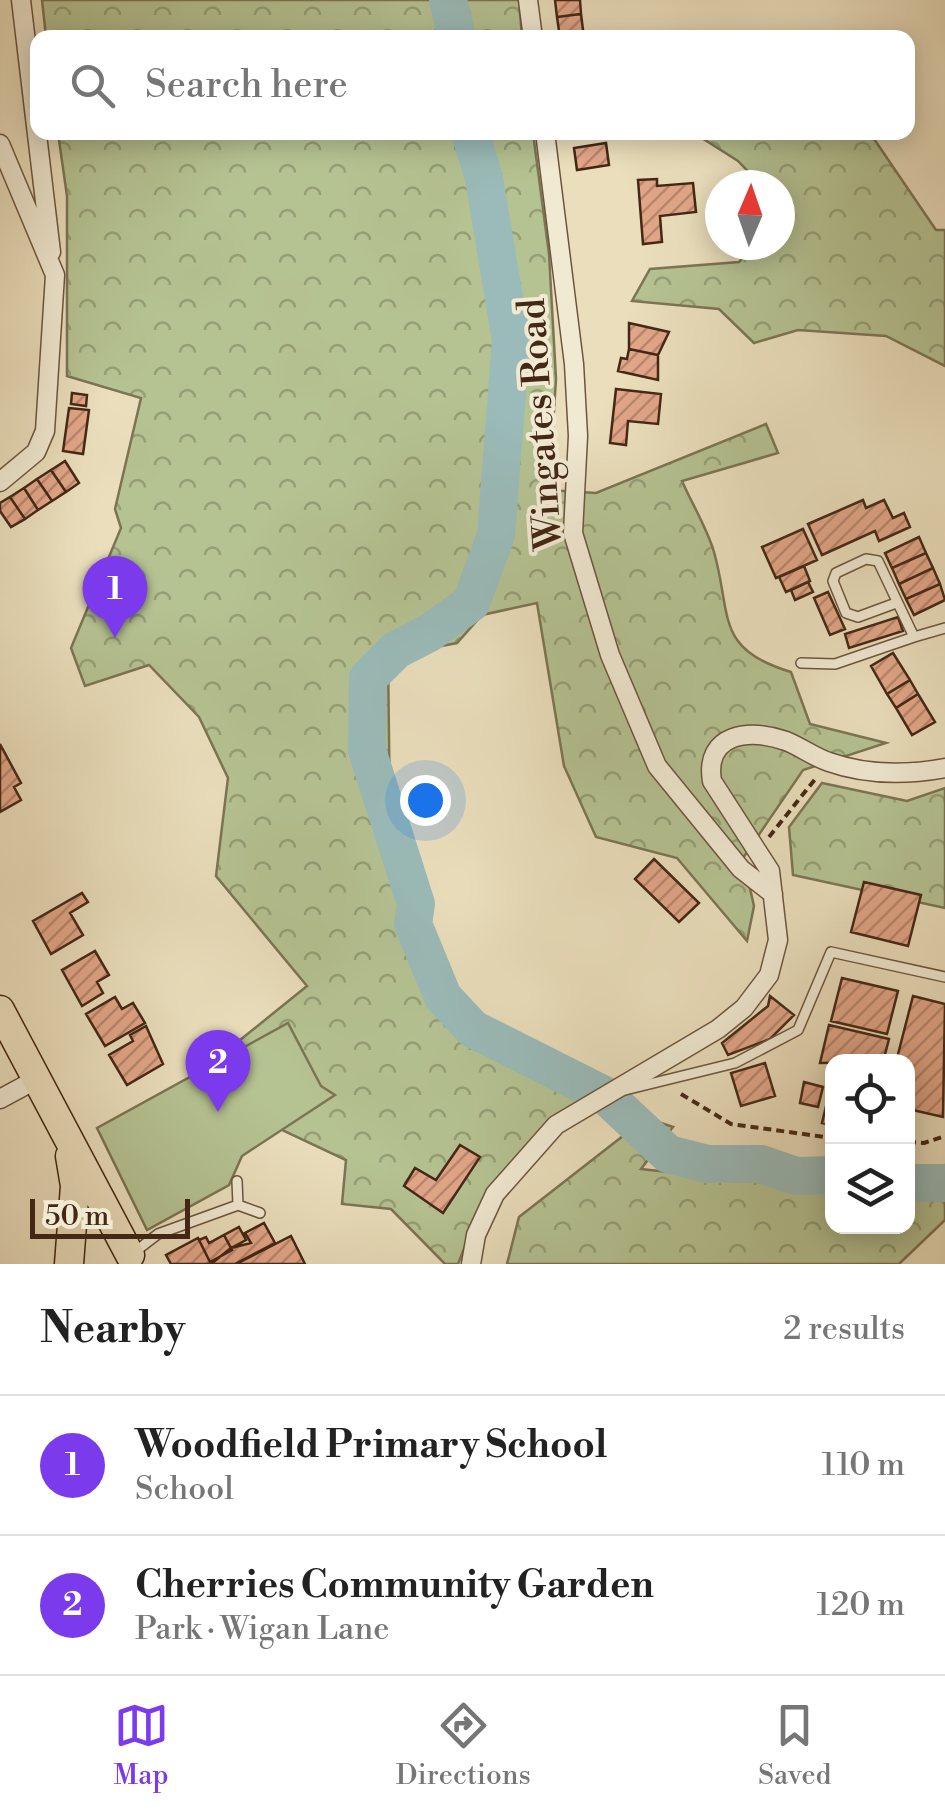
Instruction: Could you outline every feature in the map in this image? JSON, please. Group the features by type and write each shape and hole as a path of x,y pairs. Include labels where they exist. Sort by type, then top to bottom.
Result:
{"highway":[{"path":"0,1010 133,1260"},
{"path":"68,1140 74,1186 70,1264"},
{"path":"70,1264 94,1246 106,1245 133,1260"}],"street":[{"path":"21,0 30,77"},
{"path":"528,0 532,30"},
{"path":"0,482 36,452 45,431 56,294 37,140"},
{"name":"Wingates Road","path":"546,140 574,364 578,436 573,534 610,654 657,766 741,869 773,894"},
{"path":"0,144 51,257"},
{"path":"471,1264 476,1235 495,1194 556,1125 718,1028 759,990 775,963 770,871 719,798 712,781 709,764 720,744 728,738 757,734 786,741 828,762 883,774 945,768"},
{"path":"0,1099 37,1079"}],"lane":[{"path":"896,603 858,617 846,613 832,581 836,573 866,559 878,561 914,636"},
{"path":"801,663 835,664 945,628"},
{"path":"612,1092 664,1084 735,1063 798,1030 831,952 945,977"},
{"path":"236,1181 238,1205"},
{"path":"133,1260 158,1234 238,1205 260,1213"}],"path":[{"path":"758,850 828,762"},
{"path":"664,1084 730,1124 825,1137"},
{"path":"915,1142 945,1136"}],"green space":[{"path":"42,0 519,0 521,30 45,30"},
{"path":"59,140 534,140 549,254 556,379 549,490 596,493 766,424 778,453 682,481 711,543 730,627 749,652 791,672 810,724 886,743 803,770 743,858 754,906 747,941 677,858 596,837 564,766 537,603 482,615 457,643 388,656 390,819 454,985 466,1002 582,1102 487,1191 458,1264 445,1264 391,1209 342,1204 346,1160 284,1131 203,1070 307,986 216,876 228,778 199,717 149,665 85,686 71,648 121,528 115,509 141,398 67,376 67,196"},
{"path":"705,140 875,140 936,230 945,230 945,366 886,336 798,330 754,343 719,309 632,301 650,269 741,260 795,260 795,170 747,170"},
{"path":"822,783 907,801 945,788 945,908 793,875 789,827"},
{"path":"288,1023 321,1086 335,1095 242,1156 229,1185 147,1230 97,1128"},
{"path":"646,1118 673,1127 641,1169 825,1189 825,1234 915,1234 915,1189 945,1165 945,1220 899,1264 507,1264 519,1217"}],"building":[{"path":"555,0 580,0 581,14 557,17"},
{"path":"581,14 583,30 559,30 557,17"},
{"path":"606,143 609,165 577,170 574,148"},
{"path":"657,179 657,186 693,183 696,212 660,216 662,242 643,244 638,180"},
{"path":"629,323 669,332 658,355 629,349"},
{"path":"629,349 658,355 658,380 618,371 621,358 627,359"},
{"path":"616,389 661,394 658,424 628,421 626,445 610,443"},
{"path":"72,393 87,395 86,406 71,404"},
{"path":"69,408 89,410 83,454 63,451"},
{"path":"65,461 79,483 66,492 51,470"},
{"path":"51,470 66,492 52,501 37,479"},
{"path":"37,479 52,501 38,510 24,488"},
{"path":"24,488 38,510 25,519 10,497"},
{"path":"10,497 25,519 11,527 0,511 0,503"},
{"path":"863,500 866,508 884,500 893,518 904,513 910,527 879,541 875,531 822,555 808,524"},
{"path":"803,529 817,560 776,578 762,547"},
{"path":"919,537 926,553 892,568 885,553"},
{"path":"926,553 933,568 899,584 892,568"},
{"path":"804,566 810,581 786,592 779,577"},
{"path":"933,568 940,584 906,599 899,584"},
{"path":"808,582 813,592 795,600 791,590"},
{"path":"940,584 945,600 914,615 906,599"},
{"path":"828,592 845,629 830,635 814,598"},
{"path":"898,617 903,631 849,648 845,634"},
{"path":"893,653 910,680 887,694 871,666"},
{"path":"910,680 918,694 896,708 887,694"},
{"path":"918,694 935,722 912,735 896,708"},
{"path":"0,744 21,783 14,787 21,800 0,812"},
{"path":"654,859 699,903 679,922 635,879"},
{"path":"864,882 921,895 908,946 851,932"},
{"path":"82,893 88,902 70,913 83,935 51,954 33,921"},
{"path":"95,951 109,975 97,982 103,993 82,1006 62,970"},
{"path":"842,978 898,991 887,1034 831,1021"},
{"path":"770,996 794,1015 770,1039 728,1055 722,1043 768,1006"},
{"path":"913,996 945,1004 943,1117 915,1111 915,1054 898,1054"},
{"path":"115,997 122,1009 133,1003 145,1023 105,1046 86,1014"},
{"path":"829,1025 889,1039 885,1054 825,1054 825,1063 820,1063"},
{"path":"146,1026 163,1064 127,1085 109,1055 133,1041 130,1035"},
{"path":"765,1063 775,1096 741,1106 731,1073"},
{"path":"804,1082 823,1087 818,1107 800,1103"},
{"path":"460,1145 480,1157 443,1213 404,1186 415,1168 436,1180"},
{"path":"264,1223 275,1243 235,1264 211,1264 231,1248 251,1243 245,1233"},
{"path":"239,1227 246,1240 231,1248 224,1235"},
{"path":"224,1235 232,1250 210,1262 199,1240 206,1237 209,1243"},
{"path":"291,1236 305,1264 236,1264"},
{"path":"198,1238 211,1264 171,1264 166,1255"}],"waterway":[{"path":"448,0 455,30"},
{"path":"472,140 484,178 511,340 496,535 471,603 429,633 396,650 368,678 367,750 416,904 413,924 443,997 473,1029 606,1096 668,1154 707,1164 761,1164 796,1176 825,1175"},
{"path":"915,1183 945,1183"}],"place":[{"name":"Woodfield Primary School","path":"115,638"},
{"name":"Cherries Community Garden","path":"218,1112"}]}
